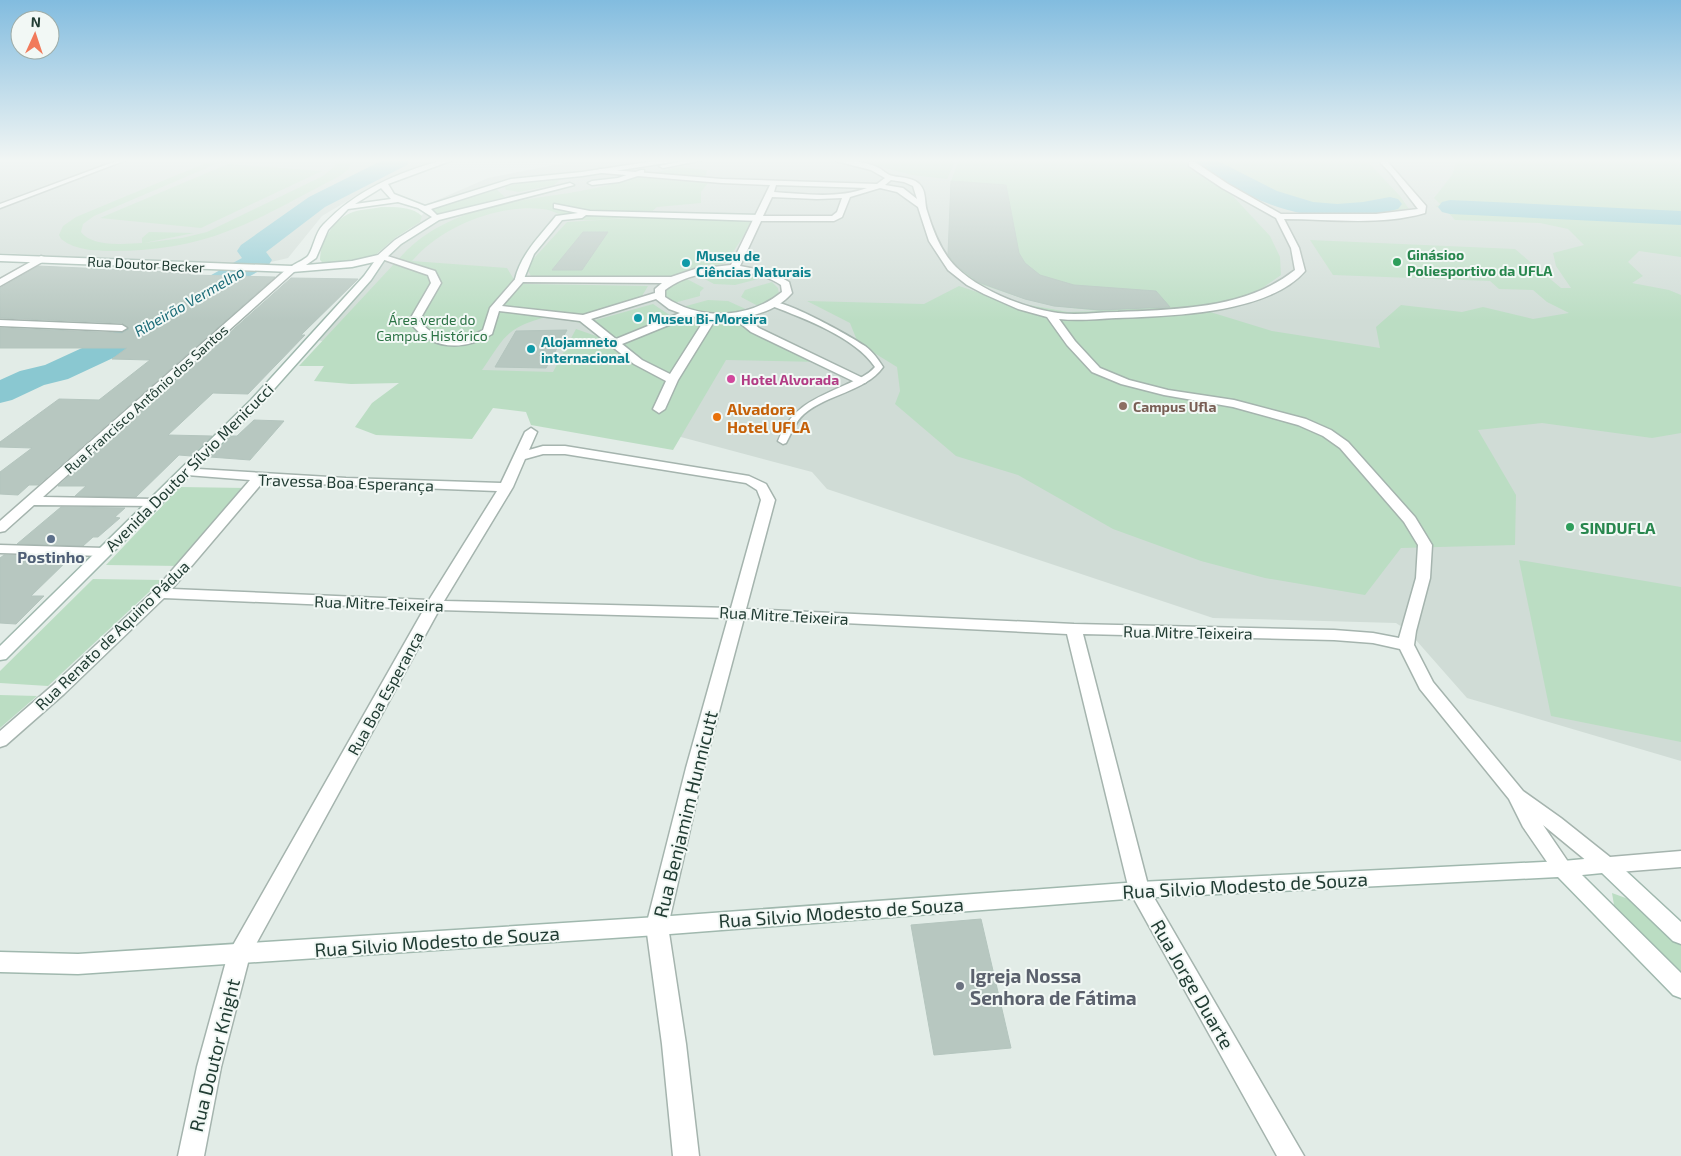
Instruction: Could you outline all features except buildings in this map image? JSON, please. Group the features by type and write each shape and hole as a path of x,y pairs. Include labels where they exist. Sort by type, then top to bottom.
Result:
{"street":[{"path":"325,267 311,258 324,229 338,214"},
{"path":"432,214 436,218"},
{"name":"Avenida Doutor Sílvio Menicucci","path":"0,655 255,403 372,272 381,258 398,242 436,218 451,214"},
{"path":"381,258 432,273 436,283 414,321 423,333 435,340 448,343 463,342 481,337 488,332 495,308 520,278 521,269 526,260 559,218 560,214"},
{"path":"559,218 584,214"},
{"path":"622,214 833,219 841,214"},
{"path":"734,268 762,214"},
{"path":"924,214 937,251 943,260 969,282 984,291 1051,315 1092,316 1171,312 1228,304 1277,289 1291,280 1300,271 1295,248 1279,216"},
{"path":"1275,214 1279,216 1406,214"},
{"name":"Rua Doutor Becker","path":"0,258 292,269 352,264 381,258"},
{"name":"Rua Francisco Antônio dos Santos","path":"0,528 292,269 311,258"},
{"path":"0,283 41,259"},
{"path":"352,264 372,272"},
{"path":"520,278 670,280 696,272 734,268 775,276 786,284 787,293 775,304 762,310 738,315 712,316 688,314 669,307 660,298 660,289 670,280"},
{"path":"495,308 583,318 660,295"},
{"path":"616,343 688,314"},
{"path":"738,315 740,319 755,330 861,381"},
{"path":"1051,315 1071,343 1096,370 1125,382 1168,393 1234,404 1302,422 1327,433 1344,445 1410,520 1425,545 1423,578 1408,631 1406,645 1426,685 1516,795 1530,822 1563,869 1681,988"},
{"path":"659,409 672,380 712,316"},
{"path":"583,318 638,362 672,380"},
{"path":"0,324 122,328"},
{"name":"Rua Boa Esperança","path":"239,954 434,605 506,487 531,432"},
{"name":"Rua Benjamim Hunnicutt","path":"521,456 543,450 565,450 749,480 767,492 768,500 695,768 657,926 674,1044 686,1156"},
{"name":"Travessa Boa Esperança","path":"187,471 258,478 380,484 506,487"},
{"name":"Rua Renato de Aquino Pádua","path":"0,741 58,690 160,593 258,478"},
{"path":"31,501 154,503"},
{"path":"0,549 104,552"},
{"name":"Rua Mitre Teixeira","path":"160,593 434,605 736,613 1074,629 1334,635 1373,638 1406,645"},
{"name":"Rua Jorge Duarte","path":"1074,629 1139,890 1290,1156"},
{"path":"1516,795 1606,865 1681,935"},
{"name":"Rua Silvio Modesto de Souza","path":"0,962 78,964 657,926 1139,890 1563,869 1681,859"},
{"name":"Rua Doutor Knight","path":"191,1156 209,1067 239,954"}],"lane":[{"path":"775,304 808,317 852,343 872,357 879,367 872,375 861,381 805,407 786,429 783,441"}],"shaded area":[{"path":"0,214 325,214 288,258 254,266 0,253"},
{"name":"Campus Ufla","path":"423,214 1681,214 1681,761 1467,698 1408,631 1396,623 1213,618 827,489 812,472 318,340"}],"green space":[{"path":"83,214 99,214 83,224 81,232 93,240 118,244 142,243 142,238 149,232 194,233 144,243 182,238 207,232 244,214 267,214 201,240 130,251 95,250 80,248 67,243 59,235 63,226"},
{"path":"110,214 231,214 201,228 100,218"},
{"path":"419,214 422,216 420,222 395,238 372,258 333,265 323,263 320,260 326,238 340,219 346,215"},
{"name":"Área verde do Campus Histórico","path":"468,214 490,214 472,220 439,237 412,261 507,268 515,281 527,284 648,286 639,301 591,320 653,304 674,318 627,339 688,320 734,319 823,362 726,360 673,450 531,425 526,412 493,408 472,439 376,435 355,427 372,403 399,383 351,384 314,381 324,366 299,366 407,250 424,236","holes":["546,317 582,323 587,321 617,338 616,343 576,329 553,372 482,370 507,335 522,325"]},
{"name":"Área verde do Campus Histórico","path":"559,214 649,214 596,220 574,220"},
{"path":"950,214 1249,214 1270,236 1280,257 1281,275 1258,291 1223,303 1156,310 1207,311 1272,331 1380,348 1376,327 1401,305 1462,312 1483,307 1533,319 1569,313 1547,302 1533,290 1499,289 1490,281 1333,275 1310,240 1515,249 1561,288 1571,288 1556,266 1553,253 1584,245 1568,229 1540,223 1455,220 1450,214 1681,214 1681,257 1639,251 1628,262 1643,276 1632,283 1669,290 1681,295 1681,433 1652,438 1542,423 1478,430 1516,495 1515,545 1401,548 1365,595 1265,578 1201,561 1113,529 1018,475 956,456 895,404 900,391 897,367 858,343 850,323 807,301 924,304 959,286 1001,300 1068,312 1100,311 1054,306 1025,299 971,281 948,258"},
{"path":"632,218 754,220 726,263 658,279 532,278 526,267 567,222"},
{"path":"731,271 766,277 735,285 714,284 697,275"},
{"path":"685,278 704,288 700,292 700,296 670,304 665,298 664,290 669,284"},
{"path":"772,282 778,288 779,295 760,307 741,297 745,290"},
{"path":"708,300 728,301 750,311 713,315 679,308"},
{"path":"180,487 246,488 181,566 106,565"},
{"path":"1519,560 1681,587 1681,742 1551,716"},
{"path":"93,579 162,580 48,686 0,683 0,671"},
{"path":"0,695 37,696 0,728"},
{"path":"1612,893 1642,904 1681,941 1681,977 1615,911"}],"waterway":[{"name":"Ribeirão Vermelho","path":"0,393 32,378 56,372 117,344 165,312 259,260 250,251 301,214"},
{"name":"Ribeirão Vermelho","path":"1596,214 1681,218"}],"place":[{"name":"Ginásioo Poliesportivo da UFLA","path":"1397,262"},
{"name":"Museu de Ciências Naturais","path":"686,263"},
{"name":"Museu Bi-Moreira","path":"638,318"},
{"name":"Alojamneto internacional","path":"531,349"},
{"name":"Hotel Alvorada","path":"731,379"},
{"name":"Campus Ufla","path":"1123,406"},
{"name":"Alvadora Hotel UFLA","path":"717,417"},
{"name":"SINDUFLA","path":"1570,527"},
{"name":"Postinho","path":"51,539"},
{"name":"Igreja Nossa Senhora de Fátima","path":"960,986"}]}
